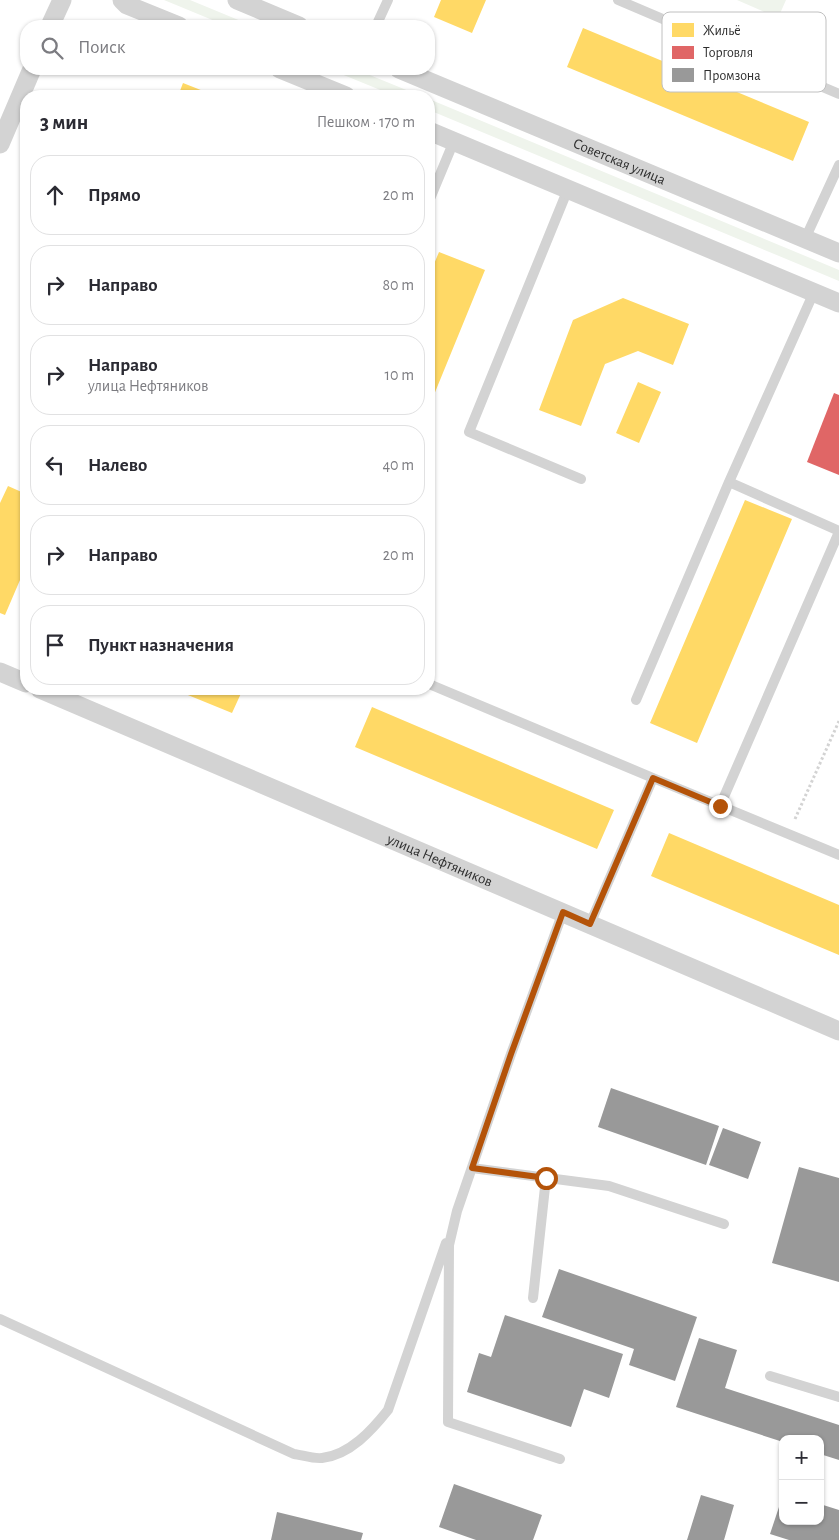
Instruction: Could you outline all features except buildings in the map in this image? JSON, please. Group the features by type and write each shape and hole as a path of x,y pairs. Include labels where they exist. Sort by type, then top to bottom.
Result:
{"street":[{"path":"53,20 62,0"},
{"path":"122,0 127,5 163,20"},
{"path":"237,0 285,20"},
{"path":"23,90 29,75"},
{"path":"295,75 331,90"},
{"name":"Советская улица","path":"413,75 839,253"},
{"path":"0,144 20,97"},
{"path":"435,133 839,303"},
{"path":"0,672 20,680"},
{"name":"улица Нефтяников","path":"54,695 839,1031"}],"lane":[{"path":"379,20 388,0"},
{"path":"618,0 662,19"},
{"path":"826,88 839,94"},
{"path":"435,187 454,141"},
{"path":"805,239 839,165"},
{"path":"568,189 469,432 581,480"},
{"path":"636,700 729,482 814,292"},
{"path":"720,806 839,532 729,482"},
{"path":"435,687 839,855"},
{"path":"590,924 653,778"},
{"path":"0,1319 294,1454 322,1458 348,1448 372,1430 388,1410 511,1054 563,912"},
{"path":"472,1168 609,1186 724,1224"},
{"path":"533,1298 546,1178"},
{"path":"457,1211 449,1245 448,1422 560,1459"},
{"path":"770,1376 839,1397"}],"path":[{"path":"788,834 839,722"}],"shaded area":[{"path":"164,0 190,0 238,20 212,20"},
{"path":"737,0 786,0 781,12 764,12"},
{"path":"344,75 370,75 406,90 380,90"},
{"path":"435,102 839,270 839,281 435,113"}],"route":[{"path":"546,1178 472,1168 563,912 590,924 653,778 720,806"}]}
